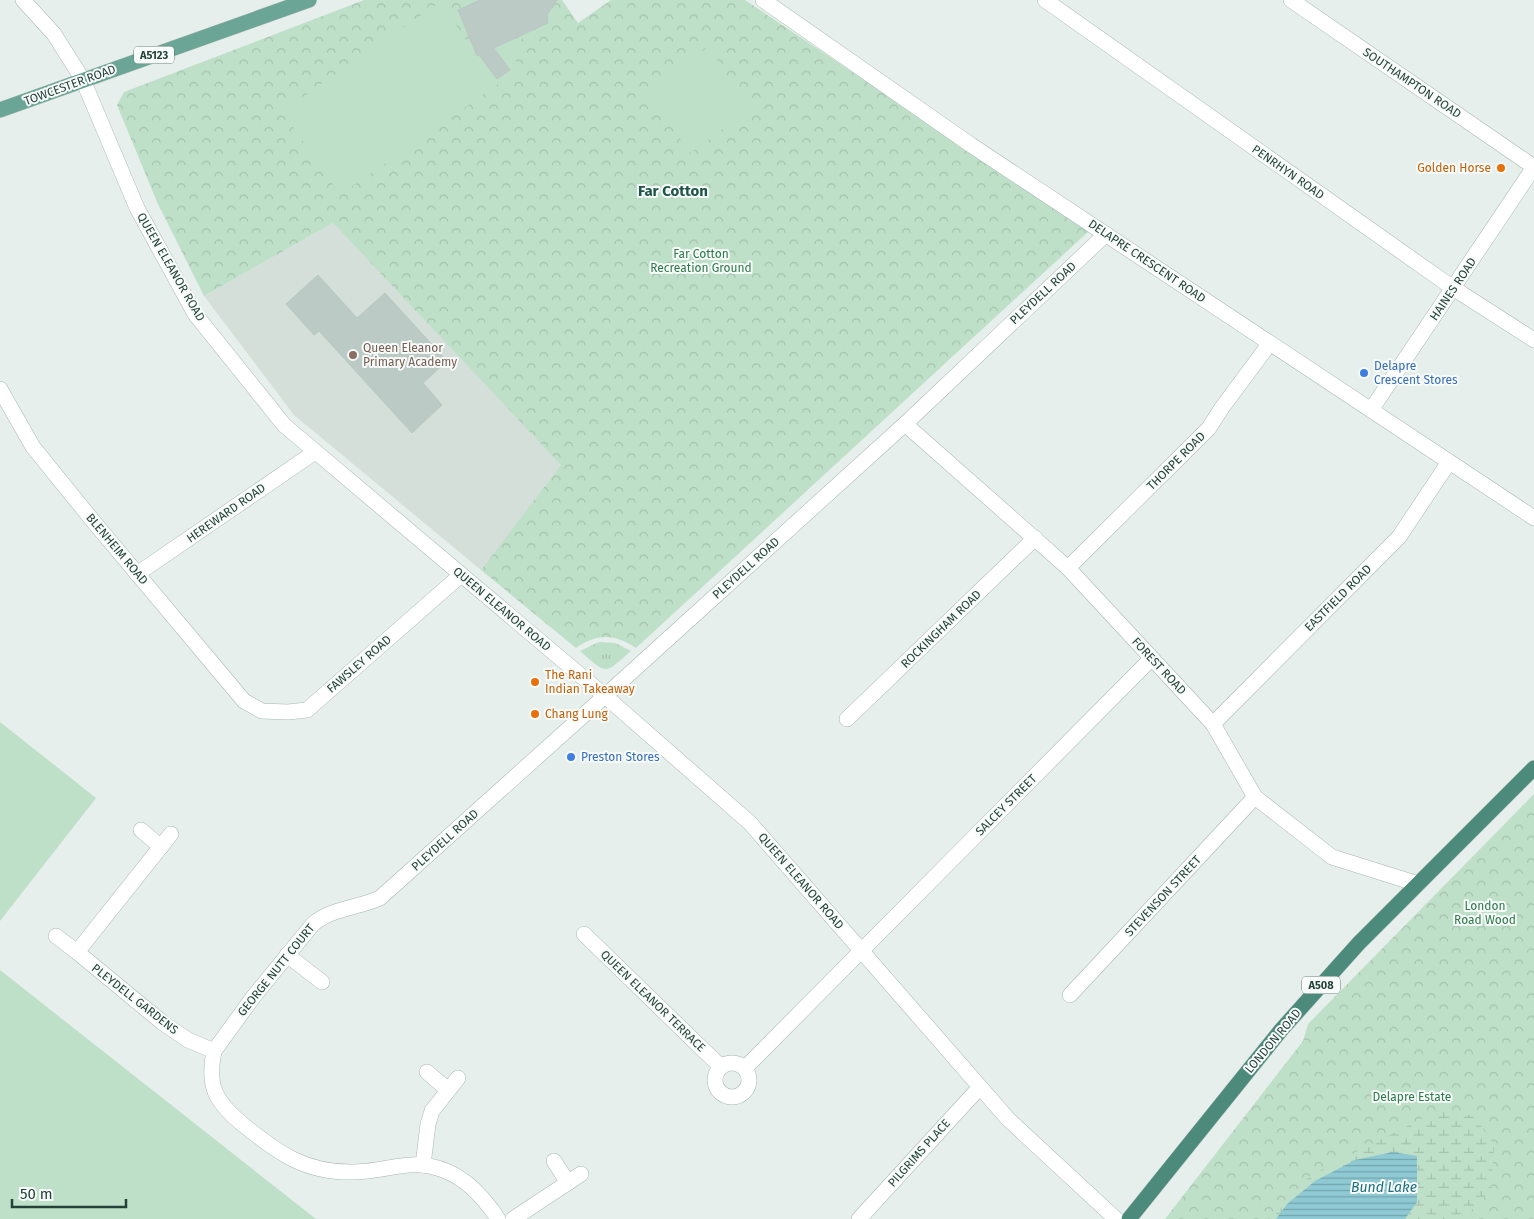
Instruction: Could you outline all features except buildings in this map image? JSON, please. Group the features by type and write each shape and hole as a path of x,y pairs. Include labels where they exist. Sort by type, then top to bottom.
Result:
{"highway":[{"name":"LONDON ROAD","path":"1129,1219 1280,1030 1359,943 1534,768"}],"main road":[{"name":"TOWCESTER ROAD","path":"0,110 309,0"}],"street":[{"name":"QUEEN ELEANOR ROAD","path":"23,0 54,34 83,80 137,208 195,314 284,425 605,696 750,823 1008,1120 1116,1219"},
{"name":"DELAPRE CRESCENT ROAD","path":"762,0 971,145 1534,518"},
{"name":"PENRHYN ROAD","path":"1045,0 1454,288 1534,340"},
{"name":"SOUTHAMPTON ROAD","path":"1291,0 1534,167"},
{"name":"HAINES ROAD","path":"1371,410 1534,167"},
{"name":"PLEYDELL ROAD","path":"380,898 904,424 1106,234"},
{"name":"THORPE ROAD","path":"1068,568 1209,428 1270,343"},
{"name":"BLENHEIM ROAD","path":"0,389 33,446 244,701"},
{"name":"FOREST ROAD","path":"904,424 1068,568 1213,724 1255,796 1332,857 1418,884"},
{"name":"HEREWARD ROAD","path":"137,574 315,452"},
{"name":"EASTFIELD ROAD","path":"1213,724 1399,537 1449,462"},
{"name":"ROCKINGHAM ROAD","path":"847,719 1035,538"},
{"name":"FAWSLEY ROAD","path":"244,701 262,711 288,712 307,710 461,575"},
{"name":"SALCEY STREET","path":"861,950 1152,659"},
{"name":"STEVENSON STREET","path":"1070,995 1255,796"},
{"path":"141,830 161,847"},
{"path":"77,952 171,834"},
{"name":"GEORGE NUTT COURT","path":"214,1051 254,996 313,924 324,916 380,898"},
{"name":"QUEEN ELEANOR TERRACE","path":"584,934 721,1067"},
{"name":"PLEYDELL GARDENS","path":"56,936 163,1023 188,1040 214,1051"},
{"path":"745,1068 861,950"},
{"path":"287,955 322,982"},
{"path":"214,1051 211,1068 212,1084 217,1098 226,1111 272,1148 288,1158 307,1166 356,1172 412,1164 446,1171 465,1182 479,1194 498,1219"},
{"path":"730,1063 742,1065 745,1068 749,1075 748,1086 740,1095 734,1097 723,1094 716,1085 717,1073 721,1067 730,1063"},
{"path":"427,1072 448,1090"},
{"path":"423,1165 428,1124 432,1111 458,1078"},
{"name":"PILGRIMS PLACE","path":"859,1219 980,1087"},
{"path":"554,1161 568,1182"},
{"path":"513,1219 581,1174"}],"shaded area":[{"name":"Queen Eleanor Primary Academy","path":"333,223 562,465 481,570 294,415 204,296"}],"green space":[{"name":"Far Cotton Recreation Ground","path":"364,0 562,0 578,23 611,0 745,0 1089,231 636,648 620,640 606,637 592,640 576,648 481,570 561,465 333,223 204,296 157,202 117,105 124,92"},
{"path":"440,2 477,56 526,34 510,53 521,68 340,195 282,111"},
{"path":"708,47 751,109 690,153 647,91"},
{"path":"599,642 615,643 631,651 610,668 601,668 580,651"},
{"path":"0,722 96,798 0,921"},
{"name":"Delapre Estate","path":"1534,794 1534,1219 1165,1219 1303,1041 1308,1024"},
{"path":"0,970 316,1219 0,1219"},
{"path":"1441,1109 1474,1116 1494,1145 1491,1191 1462,1219 1268,1219 1311,1175"}],"water":[{"name":"Bund Lake","path":"1393,1152 1417,1156 1417,1202 1405,1219 1276,1219 1287,1204 1315,1181 1355,1160"}],"place":[{"name":"Golden Horse","path":"1501,168"},
{"name":"Queen Eleanor Primary Academy","path":"353,355"},
{"name":"Delapre Crescent Stores","path":"1364,373"},
{"name":"The Rani Indian Takeaway","path":"535,682"},
{"name":"Chang Lung","path":"535,714"},
{"name":"Preston Stores","path":"571,757"}],"district":[{"name":"Far Cotton","path":"673,191"}],"park label":[{"name":"London Road Wood","path":"1485,913"}]}
